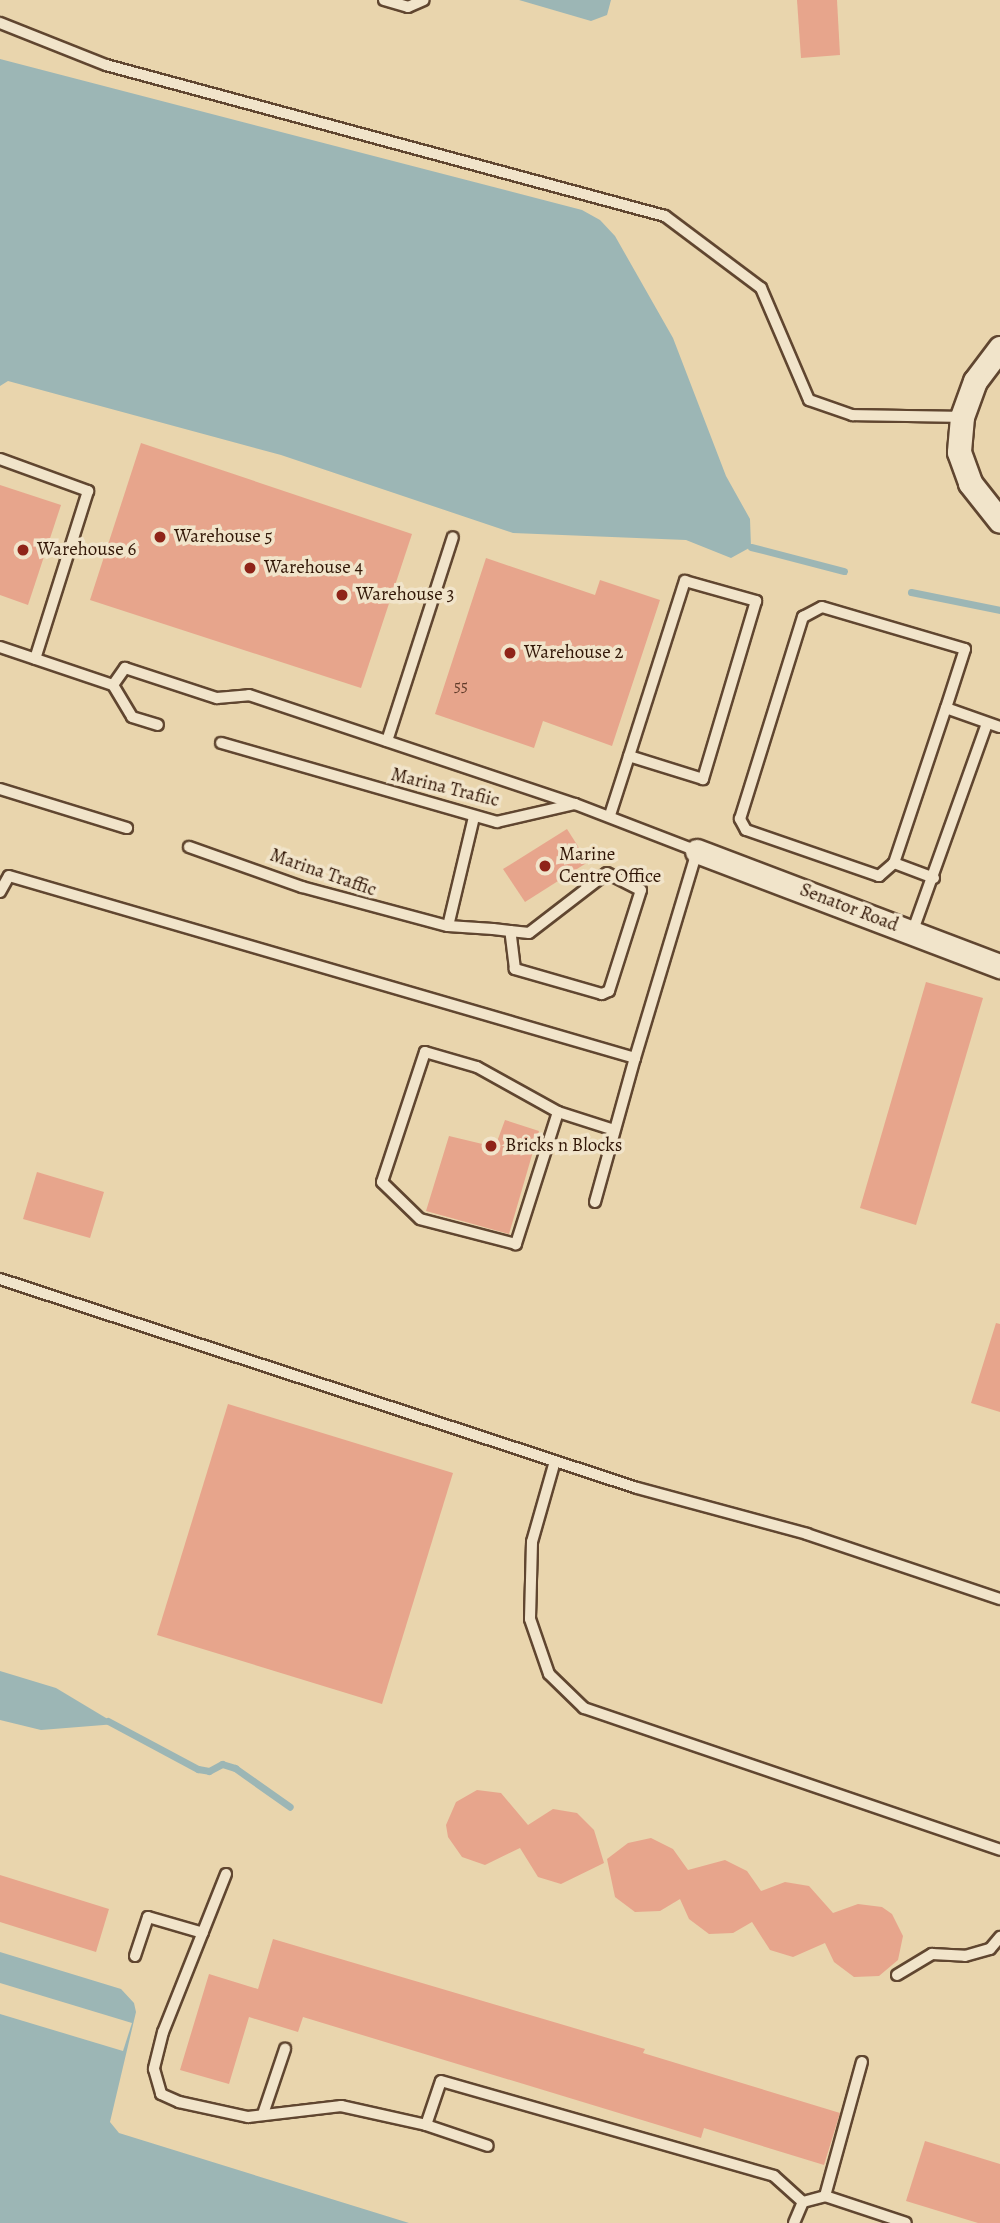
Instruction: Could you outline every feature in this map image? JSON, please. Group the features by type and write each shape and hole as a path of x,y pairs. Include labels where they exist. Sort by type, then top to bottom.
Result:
{"street":[{"path":"1000,348 975,381 962,417 959,452 970,483 1000,522"},
{"name":"Senator Road","path":"697,851 1000,966"}],"lane":[{"path":"384,0 408,7 424,0"},
{"path":"0,23 106,65 665,216 761,288 809,400 852,415 962,417"},
{"path":"0,459 88,491 35,659"},
{"path":"387,741 453,537"},
{"path":"610,815 685,581 756,601 703,779 629,756"},
{"path":"822,607 965,649 946,708 894,863 878,876 746,830 740,819 803,617 822,607"},
{"path":"0,647 113,685 132,717 158,725"},
{"path":"113,685 125,668 217,698 249,695 610,815 697,851 595,1202"},
{"path":"946,708 1000,727"},
{"path":"912,933 934,878 987,724"},
{"name":"Marina Trafiic","path":"221,743 474,817 514,820 575,804"},
{"path":"0,789 127,828"},
{"path":"474,817 447,926 510,931 529,933 607,873 640,890 609,991 595,995 515,969 510,931"},
{"name":"Marina Traffic","path":"188,847 313,890 447,926"},
{"path":"894,863 934,878"},
{"path":"0,892 9,876 635,1058"},
{"path":"558,1112 516,1244 420,1219 382,1182 425,1052 477,1068 558,1112 614,1130"},
{"path":"0,1279 555,1461 857,1549 1000,1599"},
{"path":"555,1461 532,1542 530,1619 549,1674 584,1708 1000,1850"},
{"path":"226,1874 163,2032 154,2069 161,2094 248,2117 341,2106 426,2125 488,2146"},
{"path":"135,1956 148,1916 203,1933"},
{"path":"897,1975 932,1954 965,1956 995,1951 1000,1937"},
{"path":"263,2114 285,2049"},
{"path":"825,2196 862,2062"},
{"path":"426,2125 441,2081 774,2176 803,2202"},
{"path":"803,2202 825,2196 906,2223"},
{"path":"794,2223 803,2202"}],"water":[{"path":"519,0 611,0 607,15 591,21"},
{"path":"0,59 582,210 600,220 615,236 673,338 726,476 750,519 751,547 731,558 686,540 513,533 281,455 8,381 0,386"},
{"path":"0,1671 56,1688 116,1724 41,1730 0,1720"},
{"path":"0,1952 121,1989 134,2003 136,2012 110,2122 119,2133 409,2223 0,2223"}],"pier":[{"path":"0,1983 132,2023 123,2051 0,2014"}],"building":[{"path":"797,0 837,0 840,55 801,58"},
{"path":"141,443 412,534 361,688 90,600"},
{"name":"Warehouse 6","path":"0,485 61,505 28,605 0,595"},
{"name":"Warehouse 2","path":"486,558 595,595 600,580 660,600 612,746 543,721 534,748 435,714"},
{"name":"Marine Centre Office","path":"567,829 588,862 525,902 503,869"},
{"path":"926,982 983,998 916,1225 860,1208"},
{"path":"505,1120 539,1131 509,1234 426,1211 449,1136 495,1147"},
{"path":"37,1172 104,1192 90,1238 23,1219"},
{"path":"996,1323 1000,1324 1000,1412 971,1403"},
{"path":"228,1404 453,1473 382,1704 157,1635"},
{"path":"477,1790 501,1793 528,1825 553,1809 577,1813 594,1830 604,1863 561,1884 538,1877 520,1848 485,1865 462,1857 448,1837 446,1825 456,1802"},
{"path":"651,1838 673,1849 688,1870 725,1860 747,1871 761,1891 785,1882 809,1886 833,1913 858,1904 882,1907 892,1914 903,1936 898,1960 879,1976 854,1977 834,1962 825,1943 793,1957 770,1950 752,1922 733,1933 709,1934 689,1919 680,1899 660,1911 635,1912 615,1897 607,1859 628,1843"},
{"path":"0,1875 109,1909 96,1952 0,1922"},
{"path":"273,1939 645,2049 643,2053 840,2113 824,2165 704,2128 701,2138 303,2017 298,2032 249,2017 229,2084 180,2070 209,1974 258,1989"},
{"path":"925,2141 1000,2164 1000,2223 978,2223 906,2201"}],"waterway":[{"path":"751,547 844,571"},
{"path":"911,592 1000,610"},
{"path":"108,1721 198,1769 209,1771 222,1764 235,1768 290,1807"}],"place":[{"name":"Warehouse 5","path":"160,537"},
{"name":"Warehouse 6","path":"23,550"},
{"name":"Warehouse 4","path":"250,568"},
{"name":"Warehouse 3","path":"342,595"},
{"name":"Warehouse 2","path":"510,653"},
{"name":"Marine Centre Office","path":"545,866"},
{"name":"Bricks n Blocks","path":"491,1146"}]}
